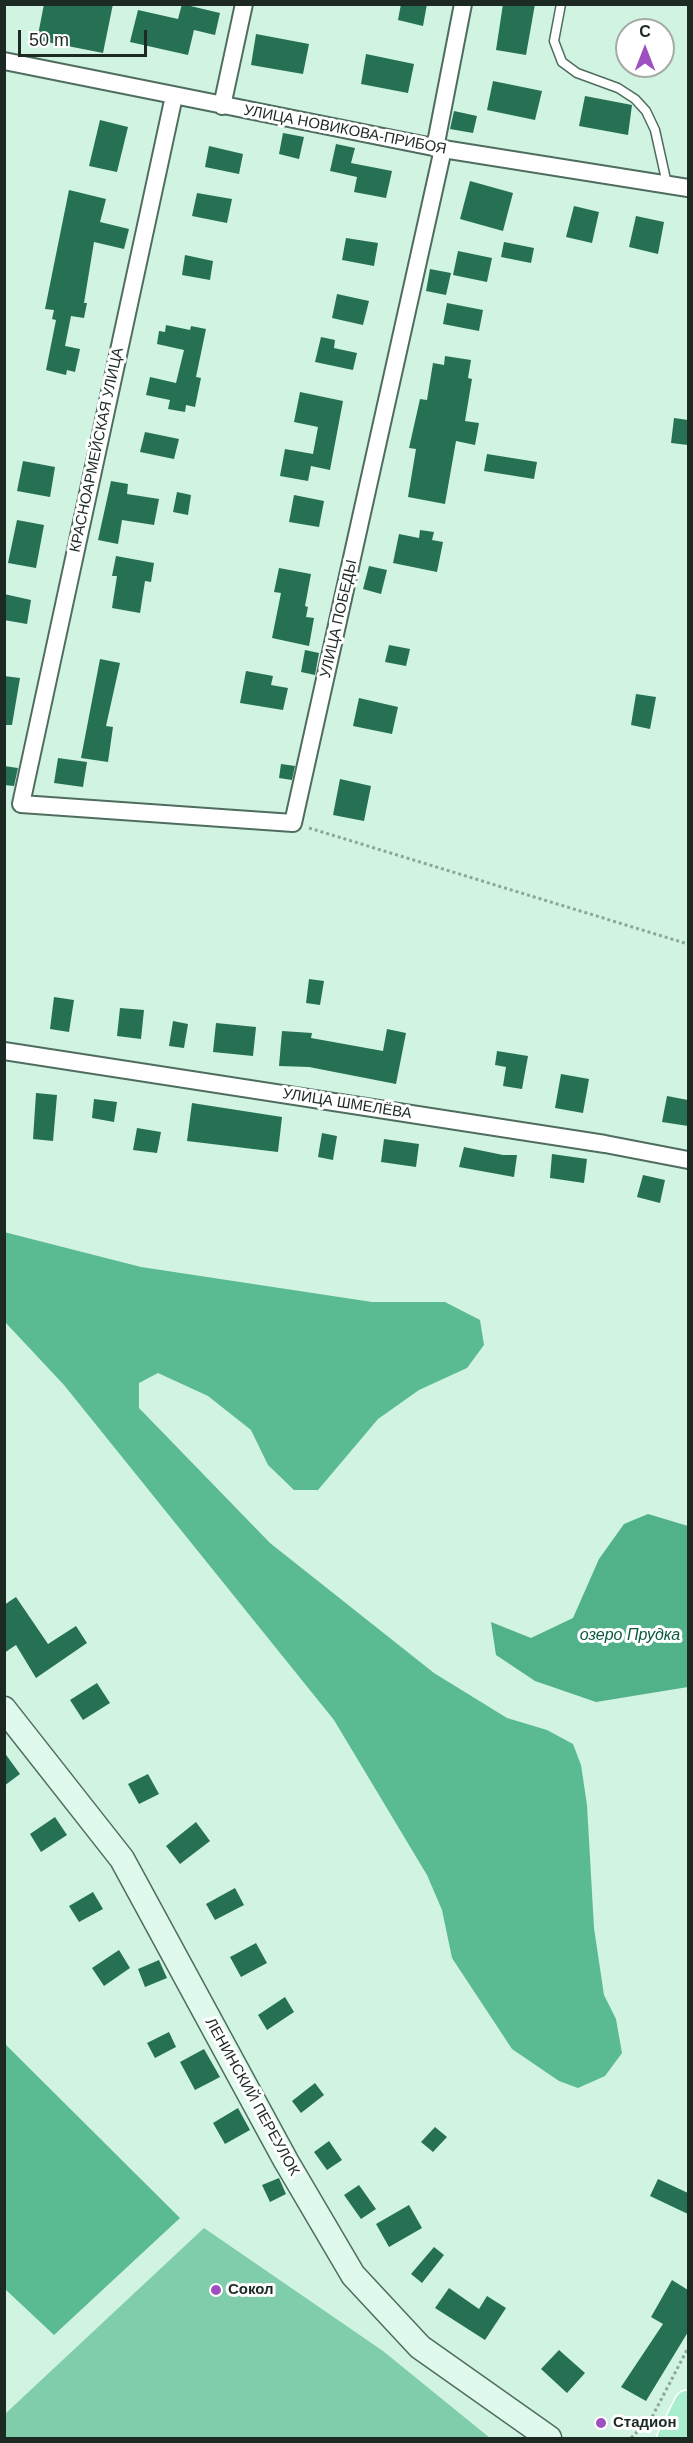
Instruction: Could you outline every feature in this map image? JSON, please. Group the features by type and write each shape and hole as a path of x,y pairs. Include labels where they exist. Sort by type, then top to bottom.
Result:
{"highway":[{"path":"671,2439 688,2404"}],"main road":[{"name":"ЛЕНИНСКИЙ ПЕРЕУЛОК","path":"4,1709 122,1859 286,2161 353,2275 420,2347 549,2439"}],"street":[{"path":"222,106 244,4"},
{"name":"УЛИЦА ПОБЕДЫ","path":"293,823 439,148 463,4"},
{"name":"УЛИЦА НОВИКОВА-ПРИБОЯ","path":"4,61 439,148 688,188"},
{"name":"КРАСНОАРМЕЙСКАЯ УЛИЦА","path":"174,96 21,804 293,823"},
{"name":"УЛИЦА ШМЕЛЁВА","path":"4,1051 593,1142 688,1160"}],"lane":[{"path":"561,4 554,40 562,62 594,81 618,88 635,99 646,111 662,154 667,184"}],"path":[{"path":"293,823 688,944"},
{"path":"631,2439 652,2416 688,2348"}],"shaded area":[{"path":"4,1232 141,1267 372,1302 445,1302 480,1320 484,1345 467,1368 419,1390 378,1419 318,1490 294,1490 268,1465 251,1430 208,1396 158,1373 139,1383 139,1408 270,1543 434,1673 507,1718 547,1730 573,1744 581,1765 587,1805 594,1928 604,1995 616,2019 622,2053 605,2076 578,2088 559,2081 512,2049 452,1958 442,1910 427,1875 334,1720 64,1385 5,1322"},
{"path":"4,2043 180,2218 54,2335 5,2289"},
{"name":"Сокол","path":"204,2228 383,2351 490,2438 5,2438 5,2414"}],"water":[{"name":"озеро Прудка","path":"648,1514 688,1526 688,1687 596,1702 535,1681 496,1655 491,1622 531,1638 573,1618 599,1559 624,1524"}],"building":[{"path":"44,4 113,4 103,53 37,40"},
{"path":"182,4 220,13 215,35 194,30 188,55 130,42 138,10 178,19"},
{"path":"401,4 427,4 423,26 398,20"},
{"path":"503,4 535,4 526,55 496,50"},
{"path":"256,34 309,44 303,74 251,65"},
{"path":"366,54 414,64 408,93 361,84"},
{"path":"493,81 542,91 535,120 487,110"},
{"path":"585,96 632,105 628,135 579,126"},
{"path":"454,111 477,116 473,133 450,129"},
{"path":"100,120 128,127 117,172 89,166"},
{"path":"283,133 304,137 299,159 279,154"},
{"path":"336,144 355,148 351,163 392,171 386,198 354,192 357,177 330,171"},
{"path":"209,146 243,154 239,174 205,167"},
{"path":"470,181 513,193 503,231 460,219"},
{"path":"69,190 106,199 100,222 129,229 124,249 94,242 84,303 87,303 84,318 71,316 65,346 80,349 75,372 67,370 66,375 46,370 56,320 52,319 54,310 45,309"},
{"path":"197,193 232,199 227,223 192,216"},
{"path":"574,206 599,212 592,243 566,237"},
{"path":"636,216 664,222 658,254 629,247"},
{"path":"346,238 378,243 374,266 342,260"},
{"path":"504,242 534,248 531,263 501,257"},
{"path":"458,251 492,258 487,282 453,275"},
{"path":"185,255 213,261 210,280 182,275"},
{"path":"430,269 451,273 446,295 426,291"},
{"path":"337,294 369,301 363,325 332,318"},
{"path":"447,303 483,310 479,331 443,324"},
{"path":"166,325 190,330 191,326 206,329 196,377 201,378 195,407 186,405 185,412 168,409 170,400 146,395 150,377 176,383 184,350 157,344 159,331 165,332"},
{"path":"321,337 335,340 334,348 357,353 353,370 315,362"},
{"path":"445,356 471,360 468,378 472,379 465,421 479,423 475,445 456,441 445,504 408,497 416,449 409,448 420,399 427,400 433,363 444,365"},
{"path":"300,392 343,401 330,470 311,466 308,481 280,476 285,449 313,454 318,427 294,422"},
{"path":"674,418 688,420 688,445 671,443"},
{"path":"145,432 179,439 174,459 140,452"},
{"path":"487,454 537,462 534,479 484,471"},
{"path":"23,461 55,467 50,497 17,491"},
{"path":"111,481 128,484 127,494 159,499 154,525 122,520 118,544 98,540"},
{"path":"177,492 191,495 188,515 173,512"},
{"path":"294,495 324,501 319,527 289,522"},
{"path":"17,520 44,525 36,568 8,563"},
{"path":"420,530 434,532 432,540 443,542 437,572 393,563 399,534 419,538"},
{"path":"116,556 154,563 151,582 145,581 140,613 112,608 117,576 112,576"},
{"path":"369,566 387,570 381,594 363,589"},
{"path":"279,568 311,574 305,606 308,607 306,617 314,618 309,646 272,638 281,593 274,592"},
{"path":"4,594 31,600 27,624 4,620"},
{"path":"389,645 410,649 406,666 385,662"},
{"path":"305,650 319,653 315,675 301,672"},
{"path":"100,659 120,663 106,726 113,727 108,762 81,758"},
{"path":"246,671 273,676 271,685 288,688 283,710 240,703"},
{"path":"4,676 20,678 12,725 4,725"},
{"path":"636,694 656,697 650,729 631,725"},
{"path":"359,698 398,707 392,734 353,726"},
{"path":"58,758 87,762 83,787 54,783"},
{"path":"281,764 295,766 292,780 279,778"},
{"path":"4,766 18,768 14,786 4,785"},
{"path":"340,779 371,786 364,821 333,815"},
{"path":"309,979 324,981 320,1005 306,1003"},
{"path":"54,997 74,1000 69,1032 50,1029"},
{"path":"120,1008 144,1010 141,1039 117,1036"},
{"path":"173,1021 188,1024 184,1048 169,1046"},
{"path":"216,1023 256,1027 253,1056 213,1052"},
{"path":"387,1029 406,1033 396,1084 309,1067 279,1066 282,1031 312,1033 311,1038 383,1051"},
{"path":"497,1051 528,1056 522,1089 503,1086 506,1067 495,1065"},
{"path":"561,1074 589,1079 583,1113 555,1108"},
{"path":"36,1093 57,1095 53,1141 33,1139"},
{"path":"667,1096 688,1100 688,1126 662,1122"},
{"path":"94,1099 117,1102 114,1122 92,1118"},
{"path":"192,1103 282,1117 278,1152 187,1141"},
{"path":"137,1128 161,1132 157,1153 133,1150"},
{"path":"322,1133 337,1136 333,1160 318,1157"},
{"path":"384,1139 419,1144 416,1167 381,1162"},
{"path":"464,1147 503,1155 517,1155 514,1177 459,1167"},
{"path":"552,1154 587,1159 584,1183 550,1178"},
{"path":"643,1175 665,1180 660,1203 637,1197"},
{"path":"16,1597 48,1644 76,1626 87,1643 36,1678 16,1645 4,1653 4,1605"},
{"path":"97,1683 110,1703 83,1720 70,1700"},
{"path":"4,1752 20,1774 4,1786"},
{"path":"148,1774 159,1794 139,1804 128,1784"},
{"path":"55,1817 67,1835 41,1852 30,1834"},
{"path":"196,1822 210,1841 180,1864 166,1846"},
{"path":"235,1888 244,1905 215,1920 206,1904"},
{"path":"93,1892 103,1909 79,1922 69,1906"},
{"path":"256,1943 267,1963 241,1977 230,1957"},
{"path":"119,1950 130,1968 104,1986 92,1968"},
{"path":"159,1960 167,1978 145,1987 138,1969"},
{"path":"285,1997 294,2012 267,2030 258,2015"},
{"path":"169,2032 176,2047 155,2058 147,2043"},
{"path":"204,2049 220,2077 195,2090 180,2062"},
{"path":"315,2083 324,2095 301,2113 292,2101"},
{"path":"238,2108 250,2130 225,2144 213,2123"},
{"path":"435,2127 447,2137 433,2152 421,2142"},
{"path":"329,2141 342,2160 327,2170 314,2152"},
{"path":"279,2178 286,2194 270,2202 262,2185"},
{"path":"658,2179 688,2193 688,2214 650,2196"},
{"path":"359,2185 376,2209 361,2219 344,2195"},
{"path":"409,2205 422,2228 389,2247 376,2224"},
{"path":"434,2247 444,2255 422,2283 411,2274"},
{"path":"672,2280 688,2290 688,2332 646,2401 621,2387 663,2324 651,2317"},
{"path":"449,2288 479,2309 487,2296 506,2308 485,2340 435,2308"},
{"path":"559,2350 585,2373 567,2393 541,2369"}],"place":[{"name":"Сокол","path":"216,2290"},
{"name":"Стадион","path":"601,2423"}]}
